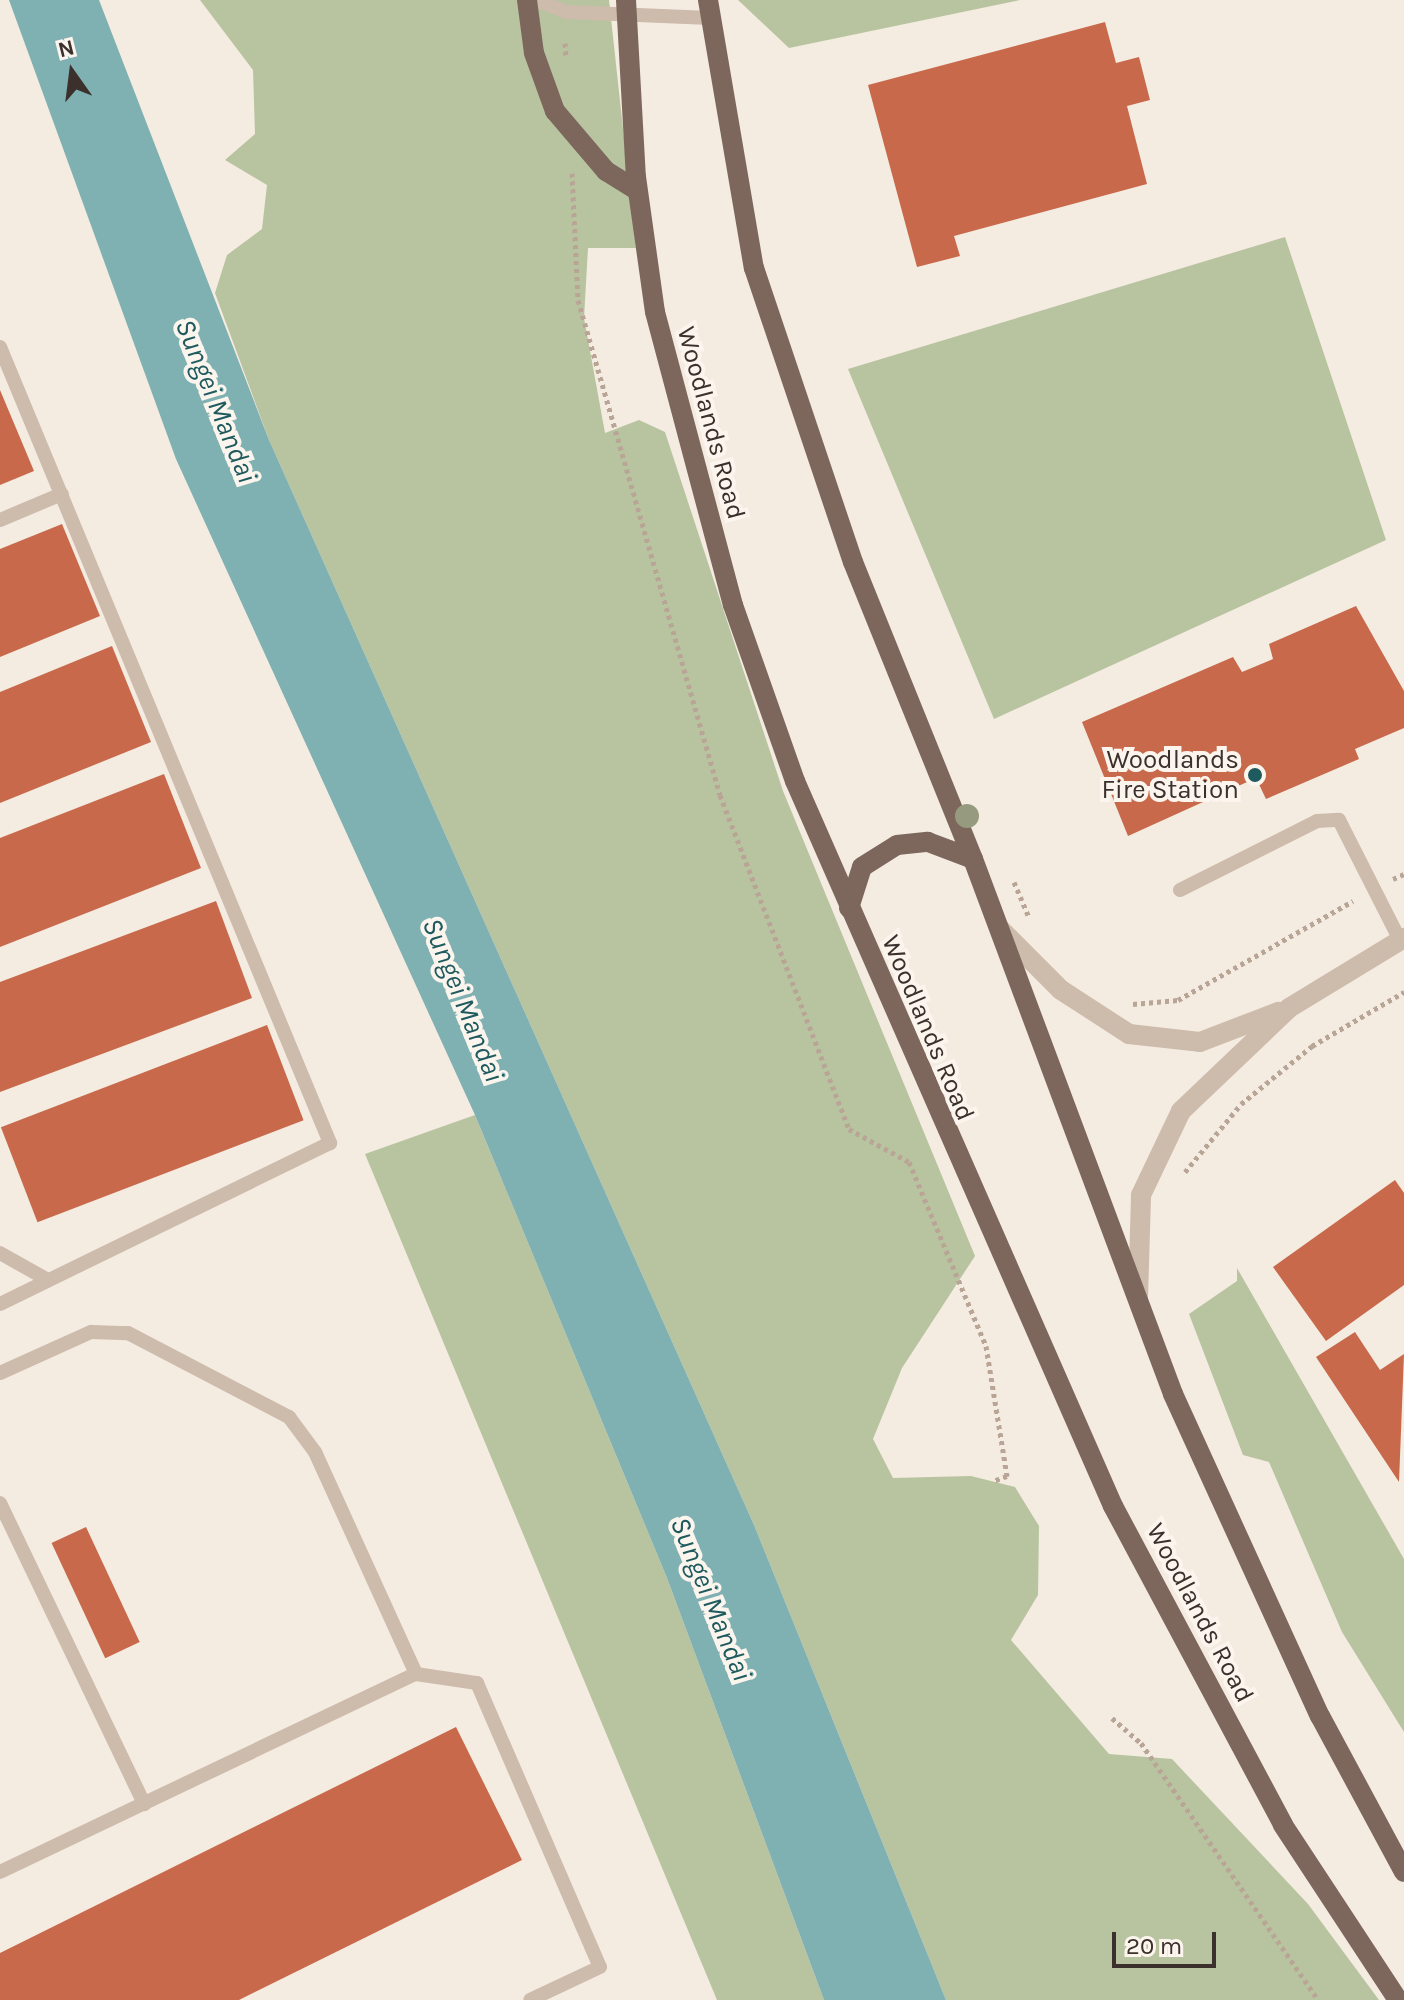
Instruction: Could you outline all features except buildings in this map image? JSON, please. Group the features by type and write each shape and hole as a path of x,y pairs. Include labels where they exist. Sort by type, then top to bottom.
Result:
{"main road":[{"path":"527,0 534,53 555,111 606,171 637,190"},
{"name":"Woodlands Road","path":"626,7 637,190 655,312 733,605 849,908 1113,1506 1283,1825 1398,2000"},
{"path":"709,9 751,253 788,382 1000,929 1173,1394 1320,1716 1404,1872"},
{"path":"849,908 862,867 897,845 928,842 973,859"}],"street":[{"path":"1000,929 1061,990 1129,1034 1200,1042 1289,1008"},
{"path":"1138,1298 1141,1195 1159,1146 1216,1073 1289,1008 1402,939"}],"lane":[{"path":"535,0 566,12 626,7 709,9"},
{"path":"0,347 330,1143 0,1304"},
{"path":"0,520 62,494"},
{"path":"1180,890 1317,821 1339,820 1402,939"},
{"path":"0,1253 48,1280"},
{"path":"0,1373 91,1332 128,1333 289,1417 315,1452 416,1674"},
{"path":"0,1503 144,1804"},
{"path":"0,1872 416,1674 477,1683 600,1967 530,2000"}],"path":[{"path":"571,162 578,300 720,795 849,1129 909,1162 986,1346 1007,1476 993,1481"},
{"path":"1121,999 1130,1004 1178,1000 1404,874"},
{"path":"1012,876 1039,929"},
{"path":"1181,1180 1241,1104 1312,1046 1404,992"},
{"path":"1112,1718 1141,1743 1318,2000"}],"green space":[{"path":"200,0 609,0 636,248 588,248 584,318 605,433 639,420 665,432 783,791 975,1256 902,1368 873,1439 893,1478 971,1476 1015,1487 1039,1526 1038,1595 1011,1640 1109,1754 1172,1759 1308,1904 1379,2000 946,2000 754,1525 269,440 215,293 227,255 262,229 267,185 225,160 255,134 253,70"},
{"path":"738,0 1020,0 789,48"},
{"path":"1285,237 1386,540 994,719 848,369"},
{"path":"475,1115 667,1578 824,2000 717,2000 365,1154"},
{"path":"1237,1268 1404,1559 1404,1732 1342,1632 1269,1462 1243,1455 1189,1314 1237,1281"}],"water":[{"name":"Sungei Mandai","path":"9,0 99,0 269,440 754,1525 946,2000 824,2000 667,1578 475,1115 176,459"}],"place":[{"name":"Woodlands Fire Station","path":"1255,775"}]}
